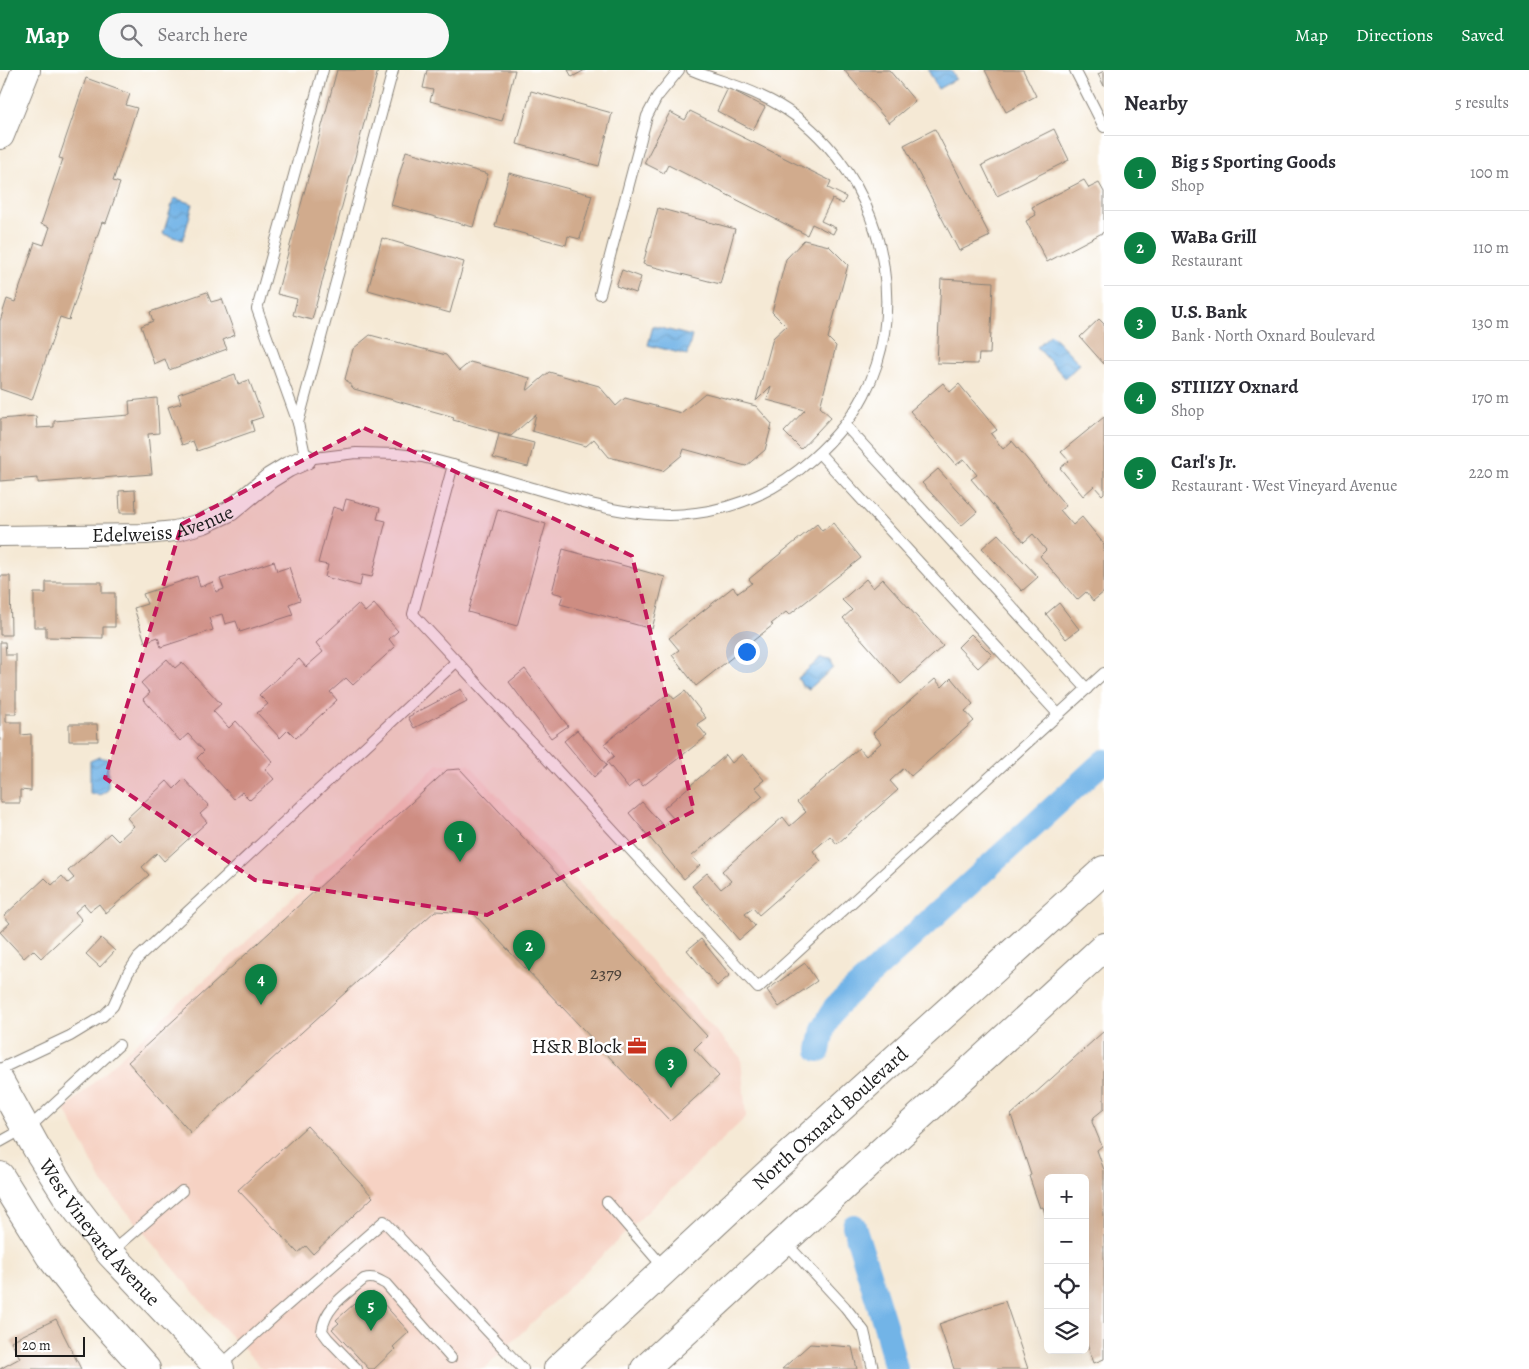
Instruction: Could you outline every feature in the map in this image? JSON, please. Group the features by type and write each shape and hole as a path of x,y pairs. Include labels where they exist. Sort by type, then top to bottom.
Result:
{"main road":[{"path":"0,135 26,70"},
{"name":"North Oxnard Boulevard","path":"558,1369 770,1172 1104,870"},
{"path":"645,1369 1104,947"},
{"name":"West Vineyard Avenue","path":"0,1082 68,1198 110,1253 219,1369"},
{"path":"0,1176 50,1256 84,1300 146,1369"}],"street":[{"name":"Edelweiss Avenue","path":"0,536 144,534 176,531 204,523 230,511 270,478 288,467 306,460"}],"lane":[{"path":"323,70 257,309 298,424 306,460 356,453 398,454 422,457 573,500 644,514 670,515 697,513 723,508 748,500 795,474 819,452 845,425 864,395 875,370 886,316 884,263 878,237 870,212 858,188 843,165 826,144 786,110 762,96 692,70"},
{"path":"298,424 393,70"},
{"path":"600,294 647,116 657,97 679,70"},
{"path":"1074,70 1104,127"},
{"path":"845,425 1087,689"},
{"path":"819,452 1058,715"},
{"path":"453,465 413,614 758,988 1104,673"},
{"path":"0,1069 70,1036 109,1011 128,973 138,958 457,661"},
{"path":"0,1142 34,1124 119,1045"},
{"path":"110,1253 182,1191"},
{"path":"607,1202 665,1269"},
{"path":"219,1369 276,1315 384,1221 523,1369"},
{"path":"785,1241 864,1331 874,1369"},
{"path":"357,1369 328,1339 322,1330 324,1320 330,1309 364,1279 369,1277 386,1284 451,1358"}],"highlighted area":[{"path":"364,428 632,556 694,811 487,915 255,880 105,778 182,524"}],"shaded area":[{"path":"438,764 469,764 741,1058 746,1117 484,1369 263,1369 225,1330 102,1182 65,1109"}],"water":[{"path":"928,70 951,70 956,79 938,89"},
{"path":"174,198 193,204 183,240 163,234"},
{"path":"653,326 692,336 687,355 648,345"},
{"path":"1051,334 1080,364 1065,378 1037,347"},
{"path":"821,658 829,660 833,668 809,689 802,686 798,678"},
{"path":"99,757 108,759 108,790 100,795 90,793 90,761"}],"building":[{"path":"337,70 378,70 312,320 293,315 297,299 277,294"},
{"path":"427,70 515,70 502,121 430,101 433,90 423,88"},
{"path":"568,70 585,70 572,77"},
{"path":"844,70 889,70 915,101 889,123"},
{"path":"985,70 1023,70 1036,96 1006,112"},
{"path":"1104,71 1104,86 1098,74"},
{"path":"86,78 130,94 126,105 137,108 113,181 120,183 106,223 102,222 69,320 60,317 32,400 0,389 0,321 7,299 15,302 35,242 44,245 50,227 41,224 63,159 59,158"},
{"path":"728,88 765,107 753,130 717,111"},
{"path":"531,91 612,113 599,166 517,144"},
{"path":"690,111 831,181 828,188 846,197 843,204 832,199 821,221 836,228 833,234 812,224 807,235 668,165 664,173 644,163 670,112 685,120"},
{"path":"935,129 990,236 959,251 904,145"},
{"path":"1054,129 1069,160 997,196 982,165"},
{"path":"406,151 488,174 473,227 391,205"},
{"path":"509,173 592,195 580,239 568,236 566,245 495,226"},
{"path":"1084,180 1089,188 1099,183 1104,192 1104,232 1047,262 1026,221 1036,215 1032,207"},
{"path":"658,208 735,229 720,284 643,264"},
{"path":"382,238 464,262 450,313 368,290"},
{"path":"804,240 829,246 848,265 828,338 836,346 820,407 831,417 801,449 784,432 805,410 767,400 771,386 756,401 773,338 786,326 772,312 786,259"},
{"path":"622,270 641,277 636,293 616,286"},
{"path":"941,279 993,282 990,354 979,354 978,364 937,363"},
{"path":"207,292 211,302 222,299 235,335 223,340 227,349 169,370 165,359 154,364 141,326 153,321 150,312"},
{"path":"1099,319 1104,324 1104,364 1080,337"},
{"path":"370,335 446,355 459,371 470,362 530,378 527,391 549,372 599,386 616,406 625,398 681,413 705,393 756,406 772,424 765,450 746,466 684,449 682,455 663,471 609,457 594,439 586,446 532,431 536,414 511,436 453,420 454,417 354,389 345,379 353,349"},
{"path":"235,374 238,384 249,380 263,417 251,421 254,431 197,451 193,441 182,445 168,407 181,403 178,394"},
{"path":"943,383 950,392 959,384 997,430 991,434 1003,449 1012,441 1066,506 1060,510 1073,525 1082,517 1104,544 1104,592 1093,601 1086,592 1077,600 1040,556 1046,550 1033,534 1024,542 971,479 977,475 964,459 956,465 910,411"},
{"path":"157,398 159,433 148,434 152,474 38,483 38,478 0,481 0,419 36,416 37,428 54,427 54,421 130,415 129,401"},
{"path":"1104,417 1104,493 1102,495 1094,486 1083,496 1060,468 1069,461 1061,452"},
{"path":"499,434 534,443 528,467 493,458"},
{"path":"938,469 977,512 961,526 922,483"},
{"path":"135,490 136,513 120,513 119,491"},
{"path":"346,499 380,508 377,519 386,521 372,577 362,575 360,586 325,577 328,565 318,563 333,507 343,510"},
{"path":"498,509 546,524 517,626 468,612"},
{"path":"833,523 861,558 789,615 786,612 771,624 773,625 696,686 672,655 679,650 669,638 733,587 738,593 752,583 749,579 817,524 822,531"},
{"path":"998,534 1038,577 1022,591 982,548"},
{"path":"563,549 665,577 652,629 560,604 563,595 552,592"},
{"path":"274,561 277,571 289,567 300,600 289,604 293,615 240,632 236,621 225,624 222,614 209,618 213,630 161,647 158,637 145,642 134,608 147,604 143,594 197,576 200,587 213,582 216,592 224,589 220,579"},
{"path":"0,576 10,576 11,635 0,635"},
{"path":"866,579 873,588 883,579 943,646 901,684 843,618 852,610 842,600"},
{"path":"46,582 102,582 102,593 115,593 115,627 103,627 103,638 46,637 46,627 34,627 34,593 46,593"},
{"path":"1059,603 1079,629 1066,639 1046,614"},
{"path":"358,604 365,612 374,604 398,631 389,639 395,647 353,685 346,678 330,692 337,700 296,738 288,730 280,738 257,713 268,704 259,695 299,659 306,667 323,652 316,643"},
{"path":"971,634 992,655 978,668 958,647"},
{"path":"0,642 5,642 6,655 16,655 16,714 6,714 6,722 21,722 21,735 31,734 31,791 20,790 20,803 0,803"},
{"path":"167,659 175,668 182,662 221,704 213,711 229,728 236,721 273,762 265,769 274,779 250,800 242,792 234,799 197,758 204,751 188,734 180,741 143,699 150,693 141,683"},
{"path":"525,669 568,726 551,738 509,682"},
{"path":"951,678 973,704 965,711 974,721 911,776 904,768 890,781 898,790 837,844 830,836 813,851 821,861 759,915 753,908 745,914 755,926 739,940 692,886 707,873 721,889 731,881 722,871 783,817 790,826 806,812 797,802 859,748 866,756 881,743 873,733 935,679 942,687"},
{"path":"461,689 467,701 414,728 408,717"},
{"path":"685,691 706,718 697,724 707,736 643,786 638,780 628,788 607,762 614,756 604,744 669,693 674,699"},
{"path":"69,724 97,724 98,741 69,741"},
{"path":"577,730 607,765 594,777 564,741"},
{"path":"742,754 764,780 755,787 763,796 692,856 700,865 684,879 629,813 642,802 664,827 673,818 664,808 726,755 732,763"},
{"path":"460,769 707,1036 694,1049 719,1076 670,1121 473,913 435,911 191,1133 128,1062 447,770"},
{"path":"184,779 209,806 200,814 207,822 164,861 157,853 142,867 149,875 106,913 99,904 90,911 84,904 75,912 82,920 41,958 33,950 24,958 0,932 10,923 4,916 45,878 52,885 62,876 68,883 74,878 68,871 110,833 118,841 134,826 127,818 167,781 174,789"},
{"path":"101,938 115,951 100,967 86,954"},
{"path":"701,939 730,975 717,986 687,950"},
{"path":"805,963 817,981 779,1007 767,990"},
{"path":"1104,1031 1104,1109 1094,1117 1092,1122 1102,1146 1097,1150 1104,1170 1104,1359 1094,1363 1089,1349 1089,1174 1044,1174 1044,1210 1043,1207 1040,1208 1011,1115"},
{"path":"307,1126 373,1197 313,1254 306,1246 298,1253 238,1190"},
{"path":"373,1292 409,1332 393,1347 395,1349 374,1369 369,1369 332,1329 339,1323 336,1320 354,1304 357,1307"},
{"path":"1005,1301 1028,1369 954,1369 939,1324"},
{"path":"56,1319 81,1369 0,1369 20,1358 11,1341"},
{"path":"810,1344 852,1347 857,1369 782,1369"}],"waterway":[{"path":"819,1050 823,1029 835,1007 1104,761"},
{"path":"854,1226 885,1325 896,1369"}],"place":[{"name":"Big 5 Sporting Goods","path":"460,862"},
{"name":"WaBa Grill","path":"529,971"},
{"name":"STIIIZY Oxnard","path":"261,1005"},
{"name":"H&R Block","path":"637,1046"},
{"name":"U.S. Bank","path":"671,1088"},
{"name":"Carl's Jr.","path":"371,1331"}]}
